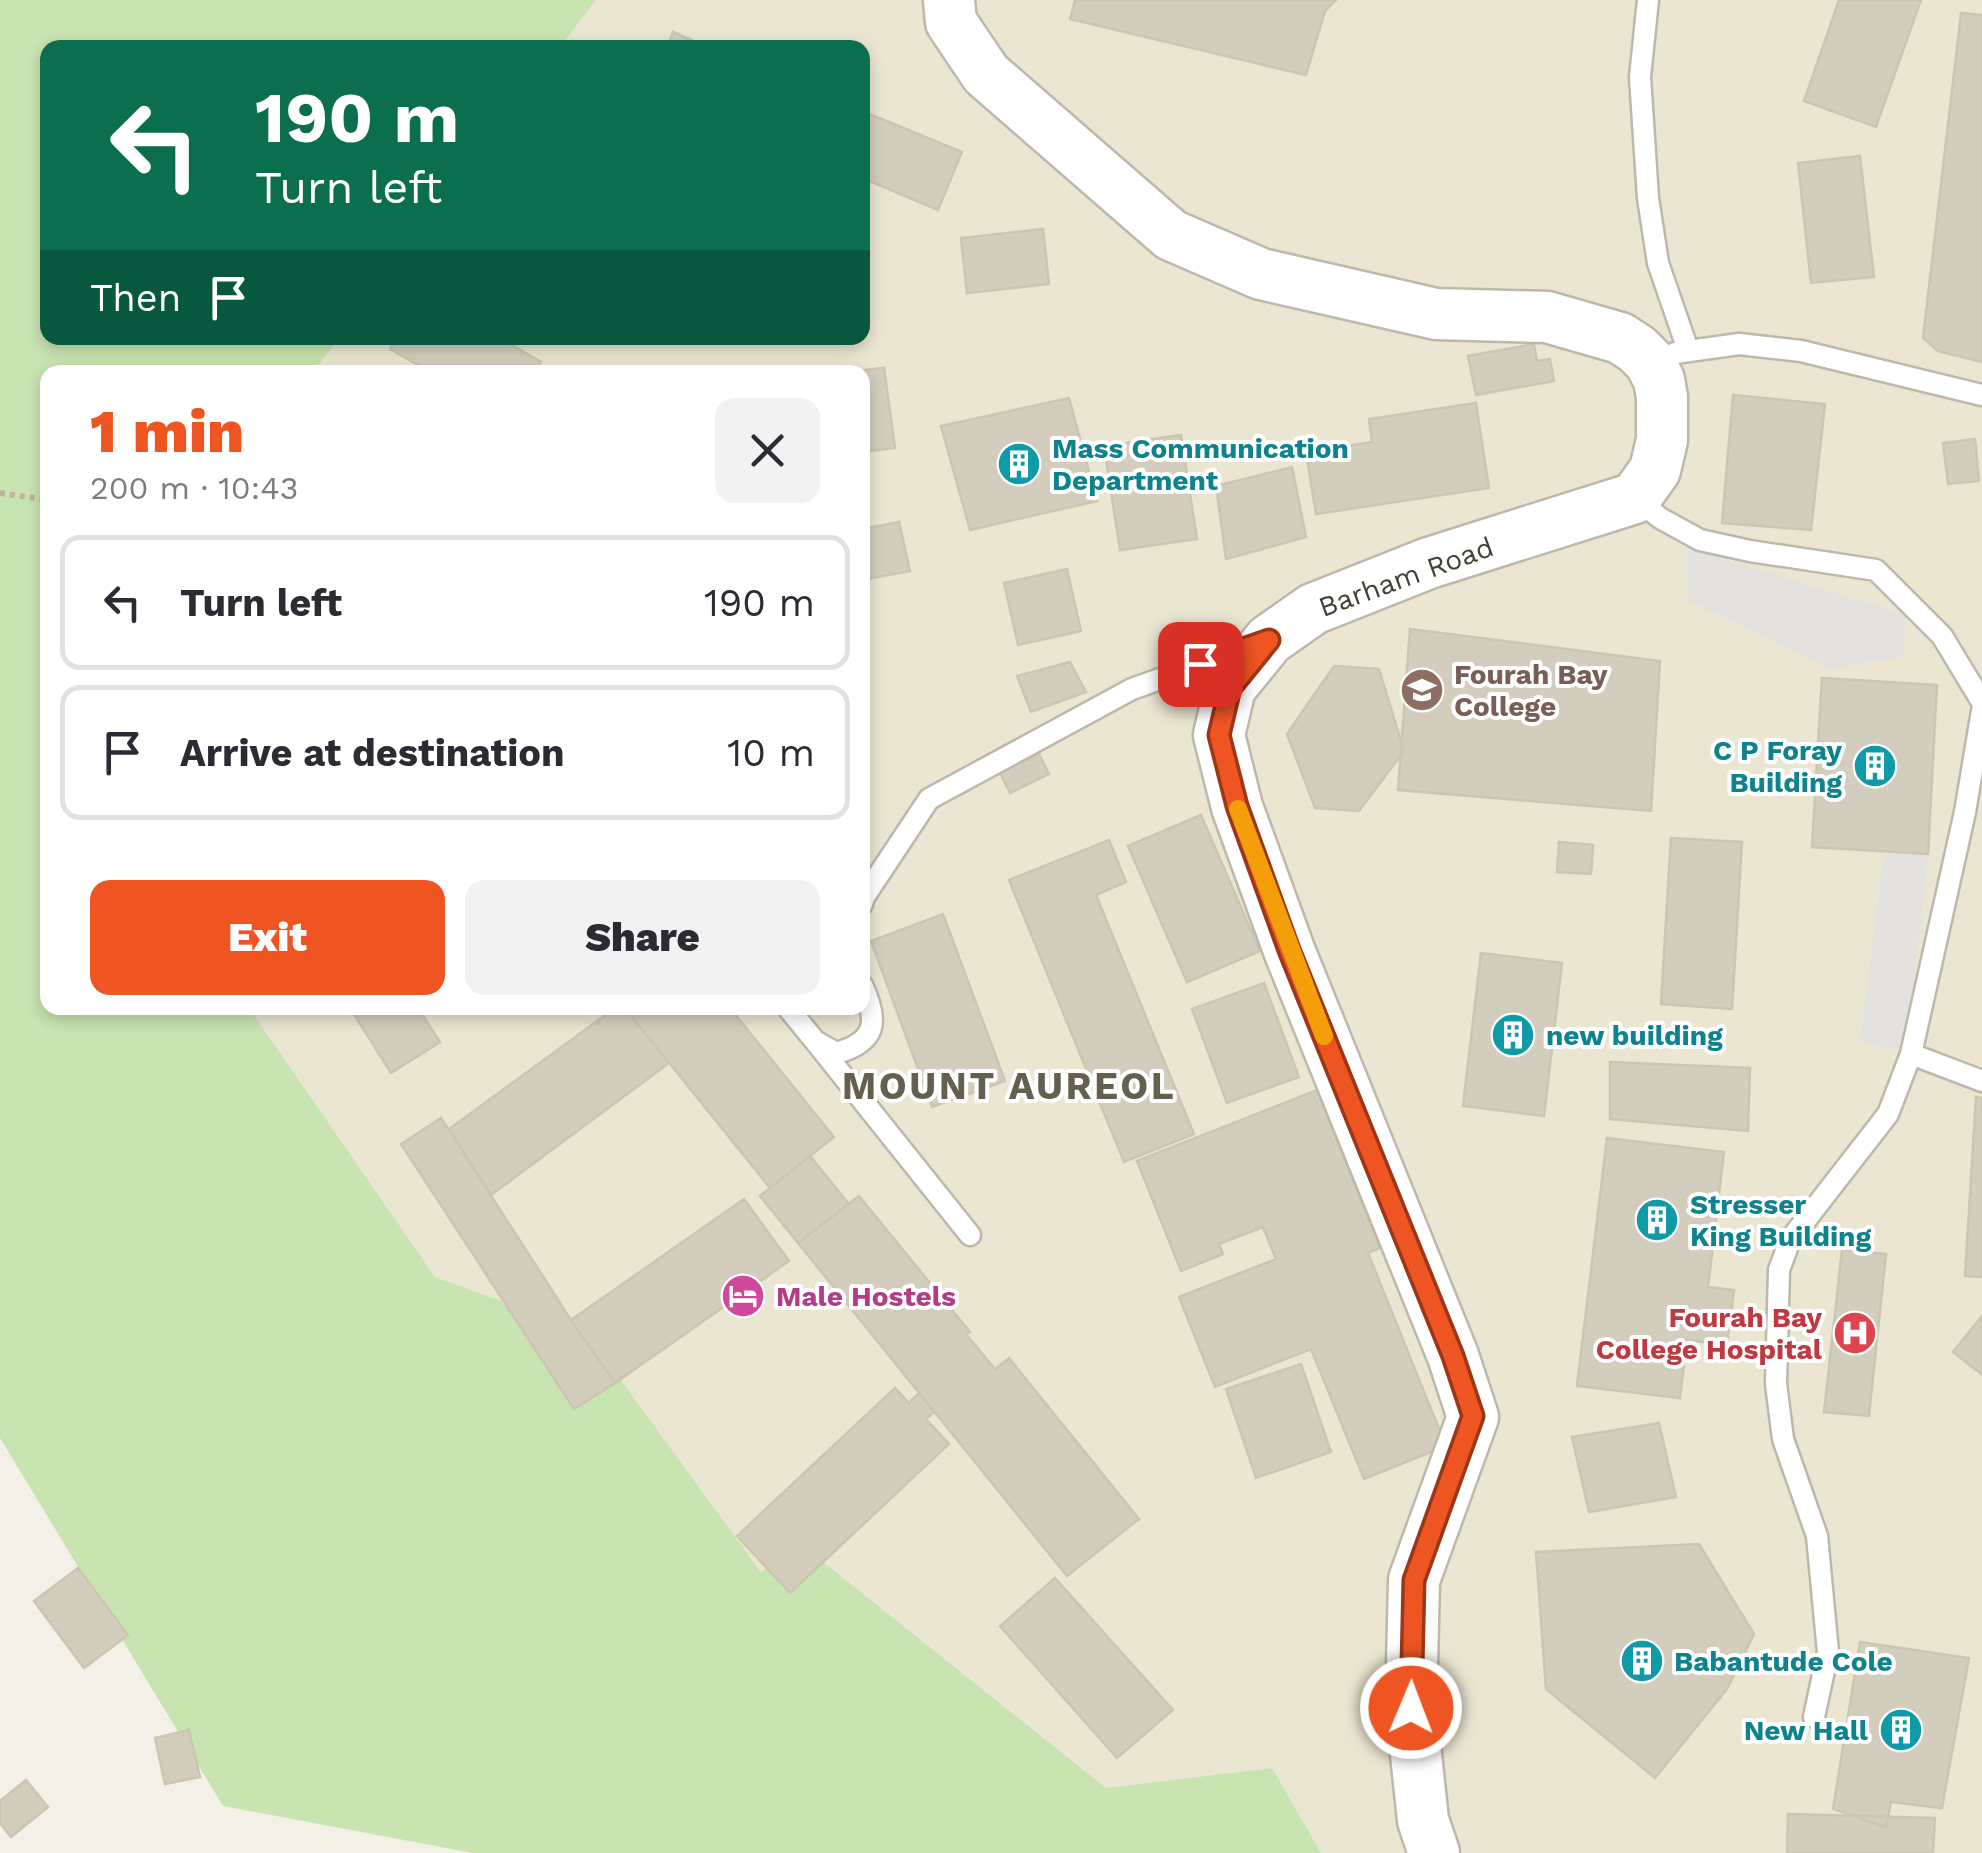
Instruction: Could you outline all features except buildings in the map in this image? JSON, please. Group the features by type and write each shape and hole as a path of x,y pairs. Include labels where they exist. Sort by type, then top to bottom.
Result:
{"street":[{"path":"950,11 986,74 1171,235 1261,274 1436,314 1547,317 1669,356 1662,398 1662,440 1655,470 1635,498"},
{"name":"Barham Road","path":"1434,1853 1423,1820 1411,1708 1414,1580 1473,1416 1453,1356 1289,950 1237,806 1219,735 1230,688 1269,640 1314,609 1430,564 1635,498"}],"lane":[{"path":"1648,0 1640,77 1648,198 1669,356 1739,344 1800,351 1982,396"},
{"path":"1635,498 1660,518 1700,540 1876,570 1942,636 1982,702"},
{"path":"870,888 930,799 1132,690 1269,640"},
{"path":"1814,1716 1828,1652 1817,1536 1783,1439 1776,1384 1779,1270 1790,1240 1888,1114 1911,1054 1965,812 1982,710"},
{"path":"814,1042 836,1053 858,1048 870,1033 873,1008 870,1002"},
{"path":"793,1015 970,1236"},
{"path":"1911,1054 1982,1081"}],"path":[{"path":"0,493 40,499"}],"shaded area":[{"name":"Fourah Bay College","path":"565,0 1982,0 1982,1853 1321,1853 1272,1768 1106,1788 802,1545 761,1572 585,1331 435,1277 254,1015 870,1015 870,365 295,365 310,345 870,345 870,40 527,40"},
{"path":"1688,548 1906,615 1903,657 1831,668 1689,601"},
{"path":"1928,854 1907,1050 1860,1043 1884,855"}],"green space":[{"path":"0,0 596,0 565,40 40,40 40,345 334,345 318,365 40,365 40,1015 254,1015 435,1277 585,1331 761,1572 802,1545 1106,1788 1272,1768 1321,1853 473,1853 223,1806 0,1438"}],"slow traffic":[{"path":"1238,809 1324,1036"}],"place":[{"name":"Mass Communication Department","path":"1019,464"},
{"name":"Fourah Bay College","path":"1422,690"},
{"name":"C P Foray Building","path":"1875,766"},
{"name":"new building","path":"1513,1035"},
{"name":"Stresser King Building","path":"1657,1220"},
{"name":"Male Hostels","path":"743,1296"},
{"name":"Fourah Bay College Hospital","path":"1855,1333"},
{"name":"Babantude Cole","path":"1642,1661"},
{"name":"New Hall","path":"1901,1730"}],"district":[{"name":"MOUNT AUREOL","path":"1009,1086"}],"route":[{"path":"1200,664 1269,640 1230,688 1219,735 1237,806 1289,950 1453,1356 1473,1416 1414,1580 1411,1708"}]}
